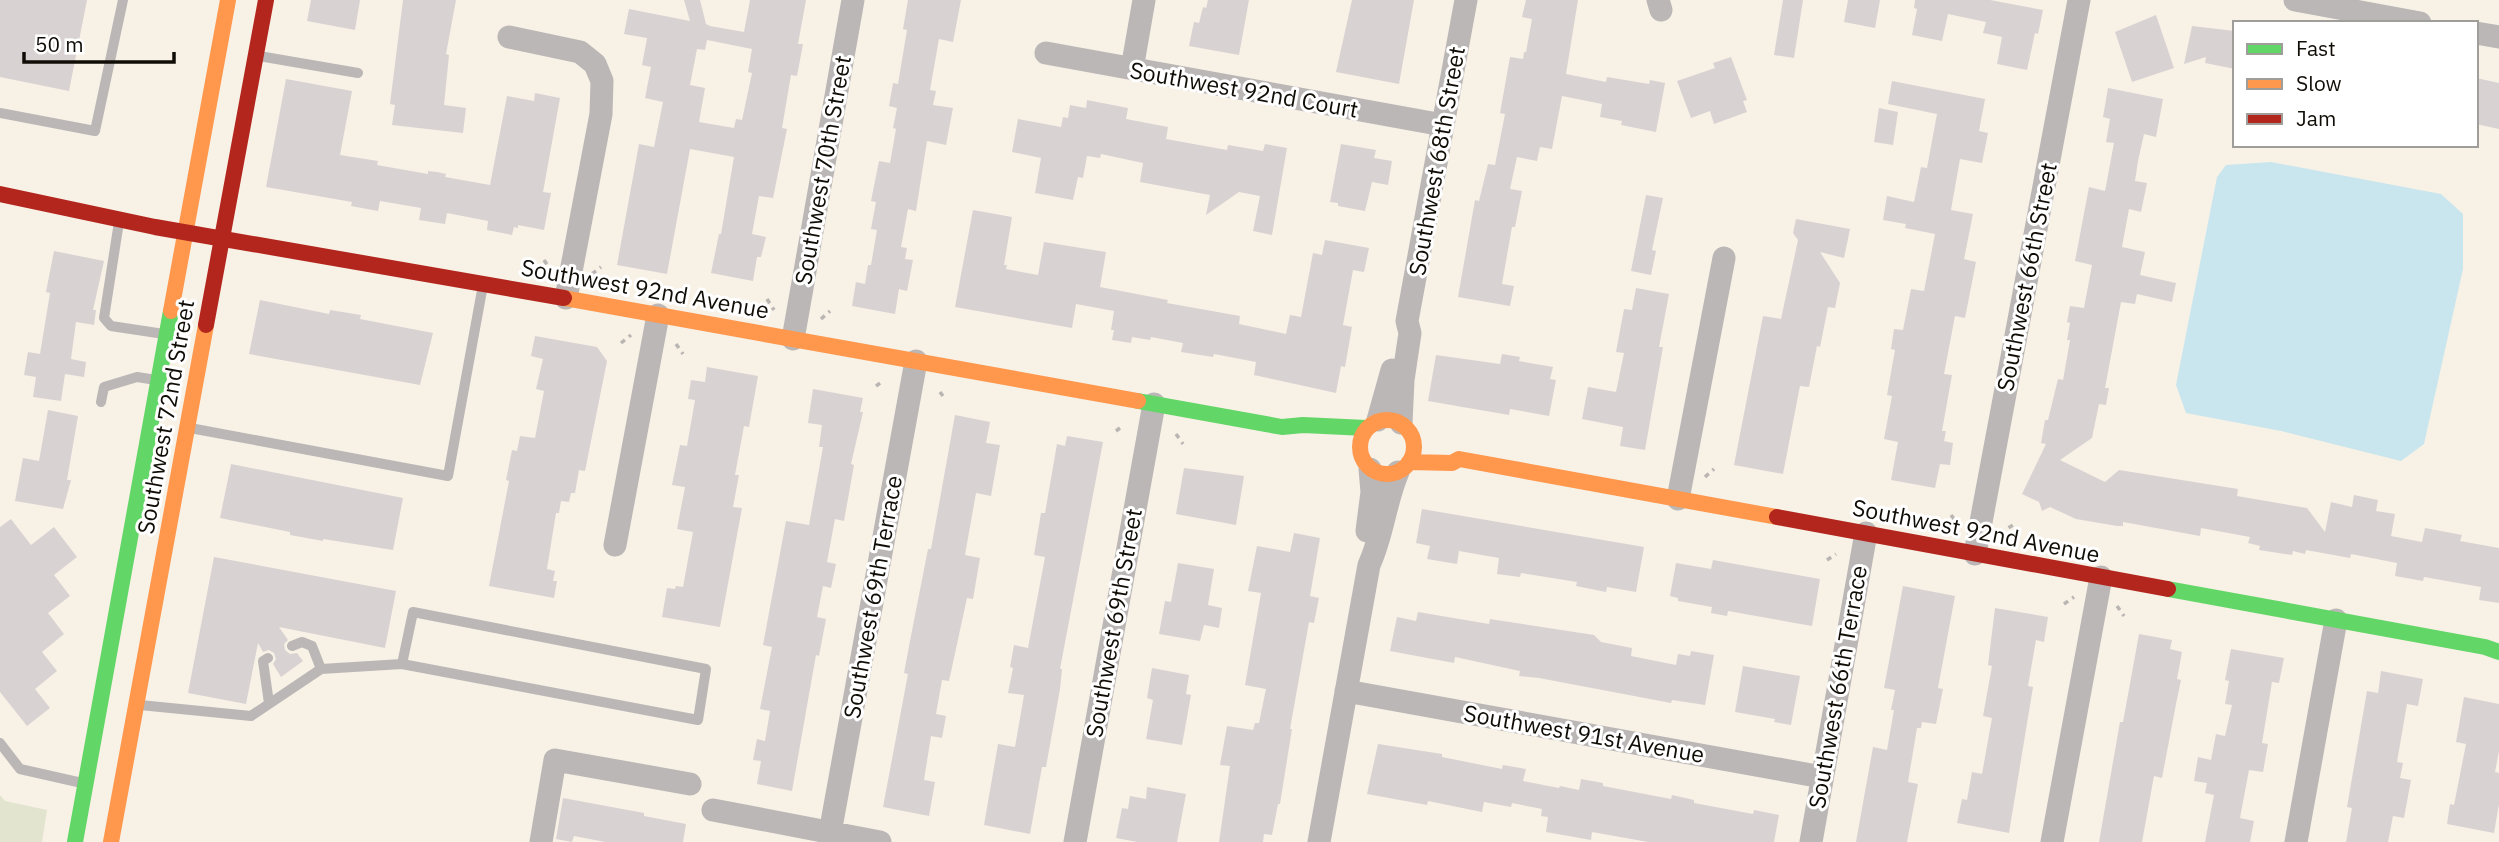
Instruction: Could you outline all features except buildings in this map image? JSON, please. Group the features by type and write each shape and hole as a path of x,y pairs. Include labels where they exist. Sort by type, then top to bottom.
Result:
{"street":[{"name":"Southwest 72nd Street","path":"111,842 118,701 159,380 228,0"},
{"name":"Southwest 72nd Street","path":"75,842 85,784 118,701 188,427 266,0"},
{"name":"Southwest 70th Street","path":"793,340 853,0"},
{"path":"1132,69 1144,0"},
{"name":"Southwest 68th Street","path":"1390,428 1403,380 1410,333 1408,321 1466,0"},
{"name":"Southwest 66th Street","path":"1975,554 2079,0"},
{"path":"2295,0 2409,21"},
{"path":"2478,33 2499,37"},
{"path":"509,37 572,48 595,64 602,82 601,114 566,298"},
{"name":"Southwest 92nd Court","path":"1046,53 1443,125"},
{"name":"Southwest 92nd Avenue","path":"0,194 186,232 1282,427 1298,423 1338,429 1390,428 1453,453 1459,459 2494,649"},
{"path":"1678,499 1724,258"},
{"path":"615,545 658,315"},
{"name":"Southwest 69th Terrace","path":"830,833 916,361"},
{"name":"Southwest 69th Street","path":"1075,842 1154,404"},
{"name":"Southwest 92nd Avenue","path":"1282,427 1296,437 1320,443"},
{"path":"1319,842 1369,565 1377,548 1386,505 1403,467 1413,455 1390,428 1360,443 1372,492 1365,548 1369,565"},
{"path":"1342,449 1381,474 1403,467"},
{"name":"Southwest 92nd Avenue","path":"1403,467 1452,463 1459,459"},
{"name":"Southwest 66th Terrace","path":"1811,842 1866,533"},
{"path":"2052,842 2101,577"},
{"path":"2295,842 2336,620"},
{"name":"Southwest 91st Avenue","path":"1346,691 1822,777"},
{"path":"541,842 555,760 691,784"},
{"path":"713,810 880,842"}],"lane":[{"path":"0,113 95,131 123,0"},
{"path":"256,55 358,73"},
{"path":"120,219 104,318 111,326 168,334"},
{"path":"188,427 448,476 483,283"},
{"path":"101,402 104,387 136,377 159,380"},
{"path":"118,701 251,716 321,669 402,664 698,720 706,669 413,611 402,664"},
{"path":"292,646 302,642 312,646 321,669"},
{"path":"268,659 263,661 269,703"},
{"path":"0,743 20,769 85,784"}],"path":[{"path":"544,260 551,271"},
{"path":"767,299 775,312"},
{"path":"820,320 830,311"},
{"path":"672,339 684,354"},
{"path":"1173,430 1182,444"},
{"path":"1701,480 1714,469"},
{"path":"1951,515 1960,526"},
{"path":"2000,533 2013,525"}],"green space":[{"path":"0,795 5,801 47,810 42,842 0,842"}],"water":[{"path":"2271,162 2441,194 2463,214 2463,269 2424,444 2401,461 2281,431 2186,413 2176,385 2217,177 2226,165"}],"traffic: fast":[{"path":"75,842 171,311"},
{"path":"1138,401 1282,427 1303,425 1366,428"},
{"path":"2168,589 2485,647 2499,652"}],"traffic: slow":[{"path":"171,311 228,0"},
{"path":"564,298 1138,401"},
{"path":"111,842 206,325"},
{"path":"1387,420 1406,428 1414,447 1406,466 1387,474 1368,466 1360,447 1368,428 1387,420"},
{"path":"1409,462 1452,463 1459,459 1777,517"}],"traffic: jam":[{"path":"206,325 266,0"},
{"path":"0,194 155,227 564,298"},
{"path":"1777,517 2168,589"}]}
